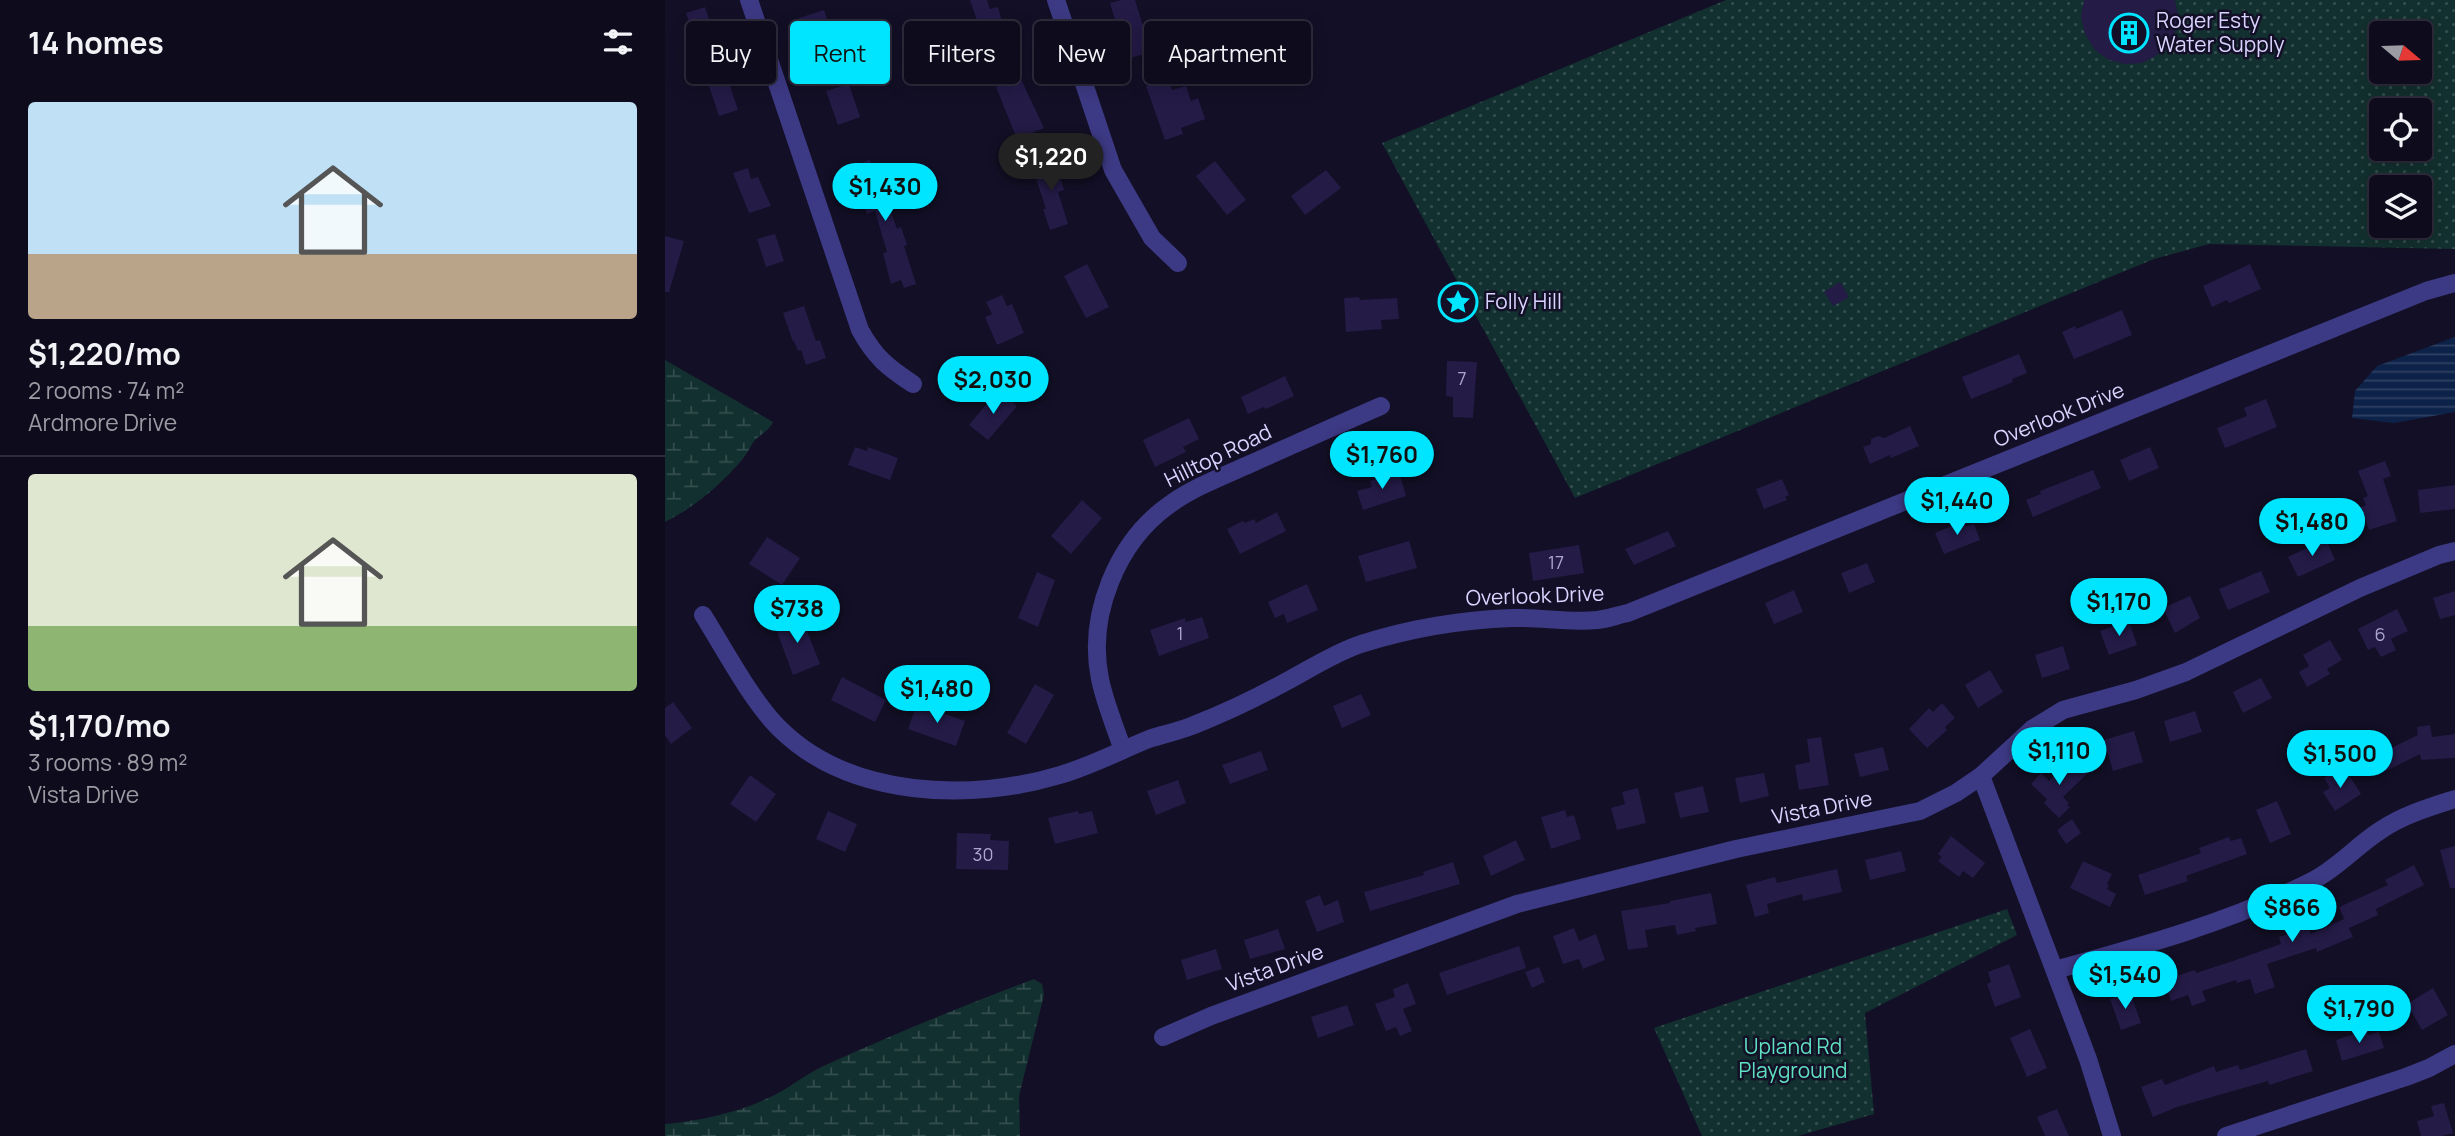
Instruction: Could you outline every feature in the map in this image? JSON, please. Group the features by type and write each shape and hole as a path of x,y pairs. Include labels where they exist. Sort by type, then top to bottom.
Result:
{"street":[{"path":"749,0 860,330 872,353 888,368 913,384"},
{"path":"1056,0 1113,170 1152,238 1178,263"},
{"name":"Overlook Drive","path":"703,615 778,727 795,743 827,763 862,777 924,789 954,791 990,788 1059,776 1192,726 1355,647 1390,635 1458,622 1516,618 1597,620 1628,613 2426,291 2455,283"},
{"name":"Hilltop Road","path":"1123,750 1100,678 1098,653 1104,598 1128,547 1146,525 1169,504 1381,406"},
{"name":"Vista Drive","path":"1163,1037 1201,1020 1517,904 1736,849 1920,811 1956,793 1981,776 2032,729 2063,710 2136,690 2186,672 2360,587 2455,551"},
{"path":"1981,776 2088,1059 2112,1136"},
{"path":"2055,970 2127,951 2214,923 2275,898 2315,880 2381,830 2408,816 2455,799"},
{"path":"2226,1136 2406,1077 2455,1054"}],"green space":[{"path":"1726,0 2455,0 2455,249 2209,244 2154,259 1575,498 1382,143"},
{"path":"665,360 773,422 716,487 687,510 665,522"},
{"name":"Upland Rd Playground","path":"2007,909 2017,935 1865,1013 1874,1114 1798,1136 1702,1136 1654,1028"},
{"path":"1034,979 1042,984 1044,995 1019,1096 1020,1136 665,1136 665,1124 710,1117 754,1104 816,1070 854,1053"}],"water":[{"path":"2455,337 2455,412 2394,423 2352,418 2355,391 2377,366"}],"building":[{"path":"970,0 987,0 990,9 998,7 1002,21 977,21"},
{"path":"1135,0 1144,29 1144,54 1130,58 1130,21 1115,21 1110,3"},
{"name":"Roger Esty Water Supply","path":"2084,0 2175,0 2178,15 2175,32 2167,46 2142,63 2125,64 2109,60 2095,50 2085,34 2081,17"},
{"path":"705,7 710,21 689,21 686,13"},
{"path":"824,10 828,21 800,21 799,18"},
{"path":"1020,77 1044,128 1017,139 996,87 1020,84"},
{"path":"729,84 738,110 719,116 709,86"},
{"path":"849,84 860,117 838,125 826,91"},
{"path":"1170,84 1172,90 1186,86 1191,101 1198,98 1205,119 1181,128 1183,134 1165,140 1146,86"},
{"path":"1055,159 1064,190 1058,192 1068,224 1050,230 1032,166"},
{"path":"870,160 878,182 888,179 893,192 885,195 897,229 901,227 916,284 904,288 901,280 891,284 883,253 887,252 875,211 867,214 851,167"},
{"path":"1215,161 1246,200 1227,215 1196,176"},
{"path":"748,168 751,179 758,177 771,206 749,213 733,173"},
{"path":"1326,170 1341,188 1305,215 1291,196"},
{"path":"775,234 784,261 766,267 757,239"},
{"path":"665,236 684,241 669,292 665,292"},
{"path":"1087,264 1109,307 1086,318 1064,276"},
{"path":"2250,264 2261,289 2229,303 2227,300 2212,307 2203,286"},
{"path":"1840,282 1849,297 1833,306 1824,292"},
{"path":"1002,295 1007,306 1012,304 1024,333 997,345 985,317 992,314 986,302"},
{"path":"1359,297 1360,300 1397,298 1399,319 1381,320 1382,329 1346,332 1344,298"},
{"path":"804,306 816,341 820,340 826,358 806,365 801,350 798,351 793,342 783,313"},
{"path":"2122,310 2132,335 2074,359 2062,332"},
{"path":"2019,354 2027,373 2012,379 2013,382 1971,399 1962,377"},
{"path":"1447,361 1477,362 1473,418 1453,417 1453,397 1446,396"},
{"path":"1285,376 1294,396 1248,414 1241,397"},
{"path":"1002,393 1017,406 988,440 969,425 990,400 994,403"},
{"path":"2266,399 2277,427 2225,448 2217,428 2247,416 2244,408"},
{"path":"1189,418 1199,439 1183,447 1186,452 1155,467 1143,440"},
{"path":"1910,426 1919,446 1870,464 1863,447 1871,444 1871,439 1878,436 1884,438"},
{"path":"855,447 867,451 868,447 898,458 890,480 848,465"},
{"path":"2150,447 2159,468 2129,481 2120,460"},
{"path":"2385,461 2391,476 2383,479 2397,521 2369,530 2361,507 2366,505 2363,498 2368,496 2358,471"},
{"path":"2093,470 2101,488 2033,517 2026,500 2041,494 2040,491"},
{"path":"1399,472 1406,496 1363,510 1357,491 1372,487 1370,481"},
{"path":"1782,479 1789,495 1785,497 1787,500 1764,509 1756,489"},
{"path":"2455,485 2455,509 2420,513 2418,490"},
{"path":"1082,500 1102,518 1071,554 1051,536"},
{"path":"1277,512 1286,531 1240,554 1227,529 1243,521 1245,523 1254,519 1256,523"},
{"path":"1964,521 1966,526 1974,524 1980,540 1944,554 1935,533"},
{"path":"1668,531 1676,546 1634,565 1625,549"},
{"path":"767,537 800,558 782,585 749,564"},
{"path":"2326,539 2335,560 2298,577 2288,557"},
{"path":"1409,541 1417,568 1366,582 1358,556"},
{"path":"1579,545 1584,573 1533,581 1529,553"},
{"path":"1867,563 1875,582 1849,593 1841,573"},
{"path":"2261,571 2270,592 2228,610 2219,589"},
{"path":"1037,572 1055,580 1038,627 1018,618"},
{"path":"1307,584 1318,610 1287,623 1284,614 1275,618 1268,602"},
{"path":"1794,590 1803,612 1774,624 1765,603"},
{"path":"2455,591 2455,615 2440,619 2433,598"},
{"path":"2190,596 2200,618 2175,633 2163,608"},
{"path":"2397,609 2408,631 2391,639 2396,650 2381,657 2375,647 2368,650 2358,629"},
{"path":"801,616 820,664 793,675 775,626"},
{"path":"1202,617 1209,638 1159,656 1150,630 1185,618 1186,622"},
{"path":"2129,621 2137,645 2109,655 2100,631"},
{"path":"2330,640 2342,660 2327,669 2330,674 2307,687 2299,672 2309,666 2303,655"},
{"path":"2063,646 2070,669 2042,678 2035,655"},
{"path":"1990,670 2003,692 1978,708 1965,685"},
{"path":"842,677 886,700 875,722 831,700"},
{"path":"2261,678 2272,698 2243,713 2233,692"},
{"path":"1035,684 1054,695 1026,744 1007,733"},
{"path":"1361,694 1371,715 1342,728 1333,706"},
{"path":"673,702 692,728 671,744 665,735 665,708"},
{"path":"1942,703 1955,718 1945,727 1947,730 1927,748 1909,729 1929,708 1933,712"},
{"path":"917,704 965,721 956,746 908,729"},
{"path":"2195,711 2202,732 2170,742 2164,721"},
{"path":"2430,725 2432,737 2455,734 2455,758 2421,760 2420,754 2378,775 2364,746 2383,737 2389,749 2418,735 2417,727"},
{"path":"2134,731 2143,762 2113,771 2104,740"},
{"path":"1821,737 1829,785 1799,790 1795,765 1810,762 1807,739"},
{"path":"1883,747 1889,770 1860,777 1854,754"},
{"path":"1261,751 1268,770 1230,784 1222,765"},
{"path":"2071,759 2087,774 2063,797 2070,807 2059,818 2044,803 2047,799 2031,784 2041,773 2049,781"},
{"path":"2340,769 2345,778 2349,775 2361,794 2335,811 2323,792 2330,788 2324,778"},
{"path":"1764,773 1769,796 1740,803 1735,778"},
{"path":"750,775 776,794 756,822 730,804"},
{"path":"1178,780 1186,803 1156,815 1147,791"},
{"path":"1703,786 1709,812 1680,818 1674,793"},
{"path":"1638,788 1646,823 1617,830 1611,808 1625,804 1622,792"},
{"path":"2277,801 2291,834 2270,843 2256,810"},
{"path":"1565,810 1567,817 1574,815 1581,839 1551,849 1541,817"},
{"path":"828,811 857,824 845,852 816,839"},
{"path":"1078,811 1079,814 1092,811 1098,833 1055,844 1048,818"},
{"path":"2072,819 2081,833 2066,844 2057,830"},
{"path":"957,833 991,834 990,840 1009,841 1008,870 956,869"},
{"path":"1951,836 1985,863 1973,878 1963,871 1959,877 1938,861 1942,857 1938,854"},
{"path":"2229,837 2231,841 2241,838 2247,854 2186,876 2188,881 2145,895 2138,875 2201,853 2199,848"},
{"path":"1516,840 1525,860 1491,876 1483,856"},
{"path":"2455,846 2455,888 2450,888 2440,850"},
{"path":"1901,851 1906,871 1870,880 1865,860"},
{"path":"2083,861 2112,874 2107,889 2116,894 2110,907 2070,888"},
{"path":"1453,862 1460,884 1370,911 1364,892 1424,875 1423,872"},
{"path":"2414,865 2424,885 2376,909 2378,915 2349,928 2353,937 2317,952 2316,948 2267,964 2275,987 2255,994 2250,979 2237,983 2236,980 2202,991 2206,1001 2192,1006 2188,995 2171,1001 2164,980 2230,962 2281,944 2279,937 2309,928 2311,934 2344,919 2339,907 2388,885 2385,880"},
{"path":"1837,869 1842,892 1803,901 1802,894 1767,904 1769,913 1755,917 1746,885 1775,877 1777,883"},
{"path":"1711,893 1717,924 1677,935 1675,925 1645,930 1648,947 1628,950 1621,911"},
{"path":"1320,895 1324,906 1338,900 1344,922 1317,932 1305,901"},
{"path":"1574,928 1579,941 1596,934 1605,960 1583,969 1579,959 1563,964 1553,936"},
{"path":"1278,929 1285,949 1250,959 1244,940"},
{"path":"1519,946 1526,968 1447,995 1439,973"},
{"path":"1216,949 1222,969 1187,980 1181,960"},
{"path":"2009,964 2021,997 1995,1007 1987,984 1991,982 1988,972"},
{"path":"1539,967 1545,982 1532,988 1525,972"},
{"path":"1408,983 1416,1004 1403,1009 1412,1031 1400,1036 1396,1027 1386,1031 1375,1004 1395,997 1393,989"},
{"path":"2433,988 2448,1015 2422,1030 2407,1004"},
{"path":"2130,992 2141,1023 2121,1030 2110,999"},
{"path":"1347,1005 1354,1025 1318,1038 1311,1017"},
{"path":"2030,1029 2047,1068 2027,1077 2010,1038"},
{"path":"2367,1030 2368,1035 2379,1032 2384,1048 2342,1061 2336,1040"},
{"path":"2306,1049 2313,1071 2269,1085 2268,1081 2177,1107 2153,1117 2141,1087 2162,1079 2165,1085 2214,1066 2216,1072 2238,1065 2240,1070"},
{"path":"2444,1103 2453,1133 2421,1136 2417,1121 2434,1116 2431,1106"},
{"path":"2057,1109 2069,1136 2045,1136 2037,1117"}],"place":[{"name":"Roger Esty Water Supply","path":"2129,33"},
{"name":"Folly Hill","path":"1458,302"}]}
